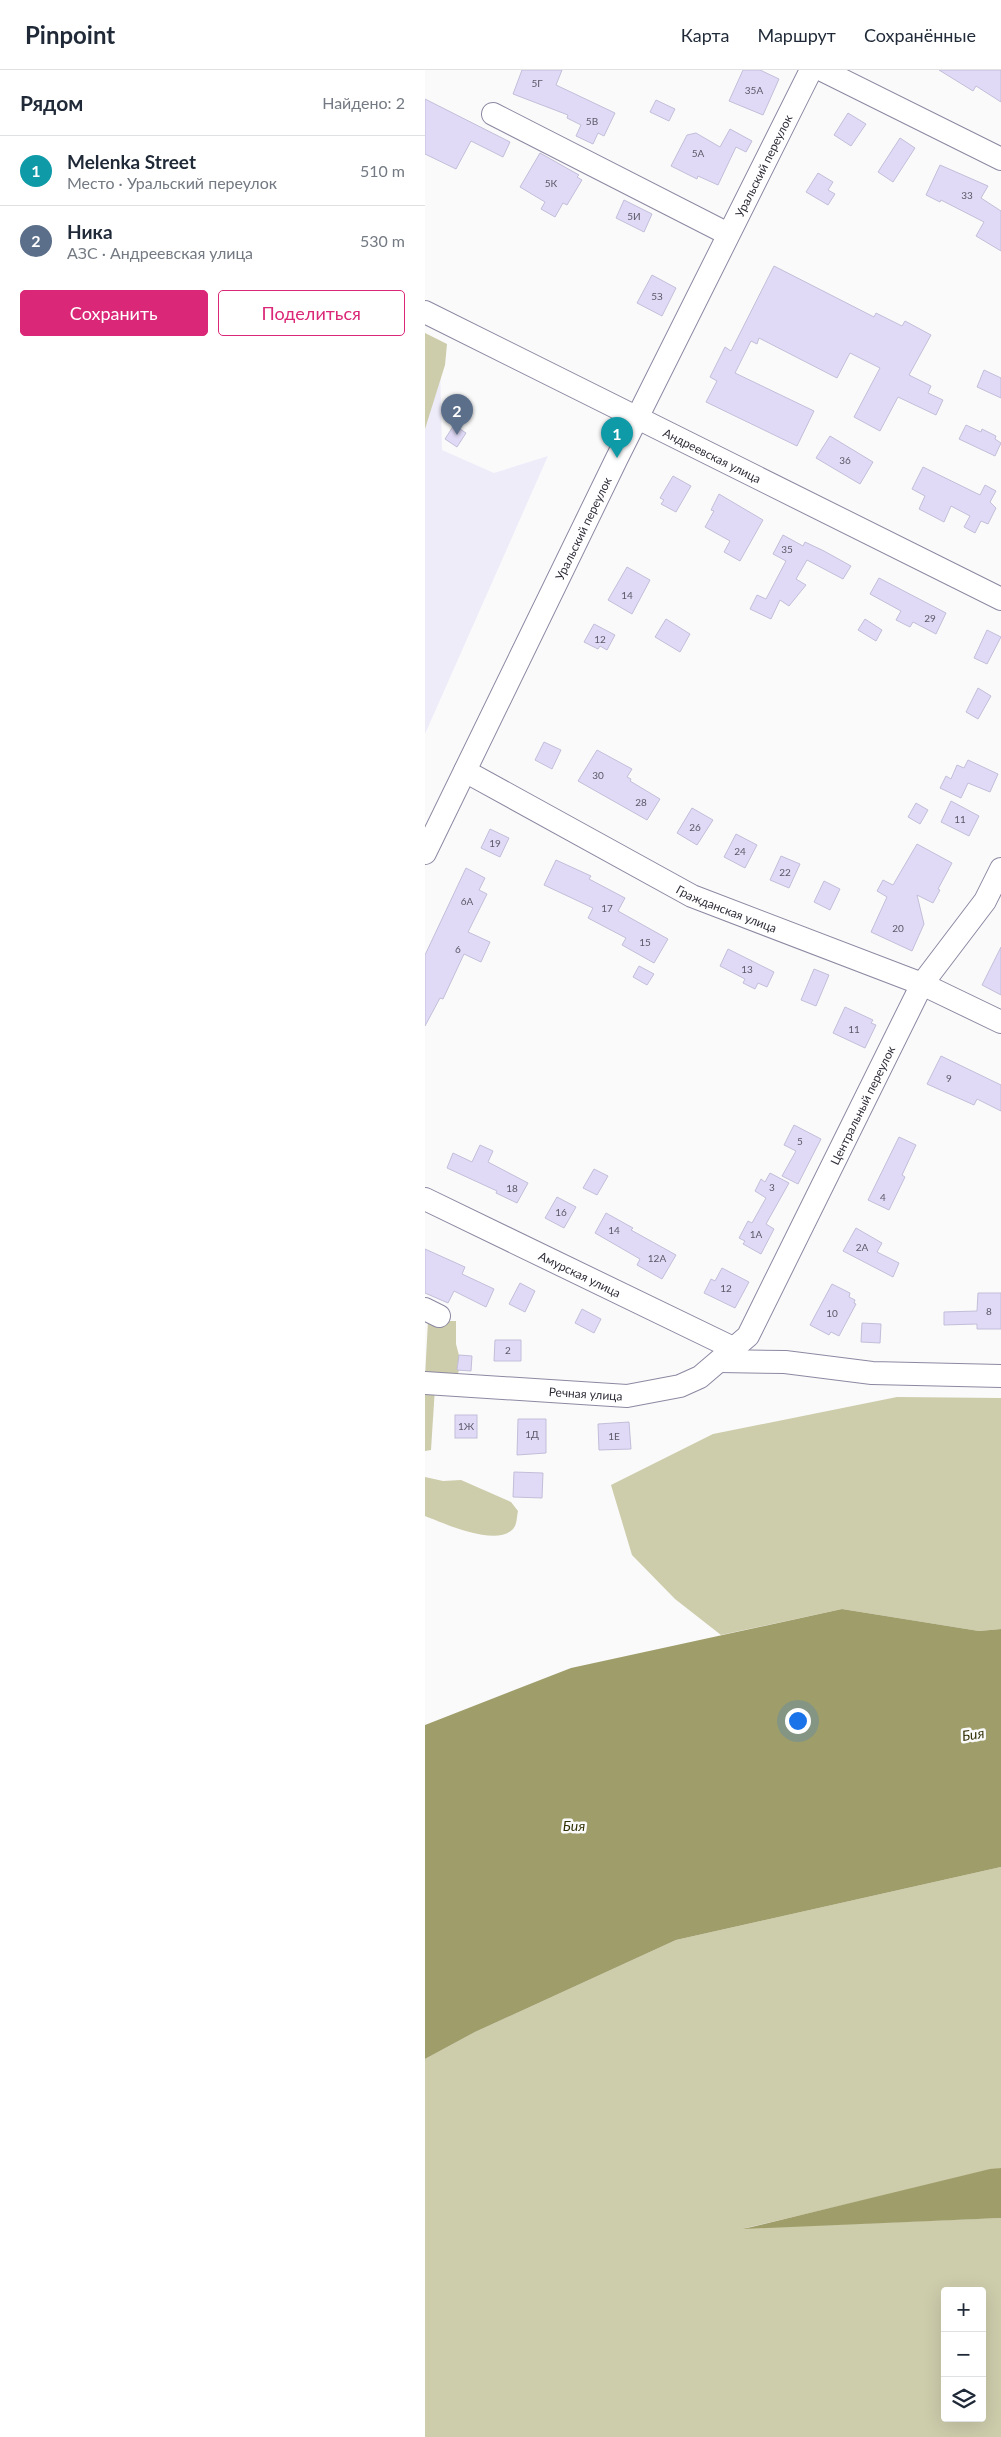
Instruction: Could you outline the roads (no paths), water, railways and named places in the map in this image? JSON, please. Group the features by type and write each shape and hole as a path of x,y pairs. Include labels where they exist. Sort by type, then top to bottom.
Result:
{"street":[{"name":"Уральский переулок","path":"425,853 431,829 465,771 637,418 811,70"},
{"path":"823,70 1001,160"},
{"path":"493,114 729,234"},
{"name":"Андреевская улица","path":"425,312 1001,599"},
{"name":"Гражданская улица","path":"465,771 692,896 922,984 1001,1022"},
{"name":"Центральный переулок","path":"727,1355 748,1336 922,984 993,906 1001,869"},
{"name":"Амурская улица","path":"425,1199 727,1355"},
{"path":"727,1355 872,1373 1001,1376"},
{"name":"Речная улица","path":"425,1383 627,1396 680,1386 700,1376 727,1355"}],"water":[{"name":"Бия","path":"842,1609 979,1631 1001,1629 1001,1867 676,1940 475,2032 425,2059 425,1725 571,1668"},
{"path":"1001,2168 1001,2218 743,2229 990,2169"}],"place":[{"name":"Ника","path":"457,435"},
{"name":"Melenka Street","path":"617,458"}]}
